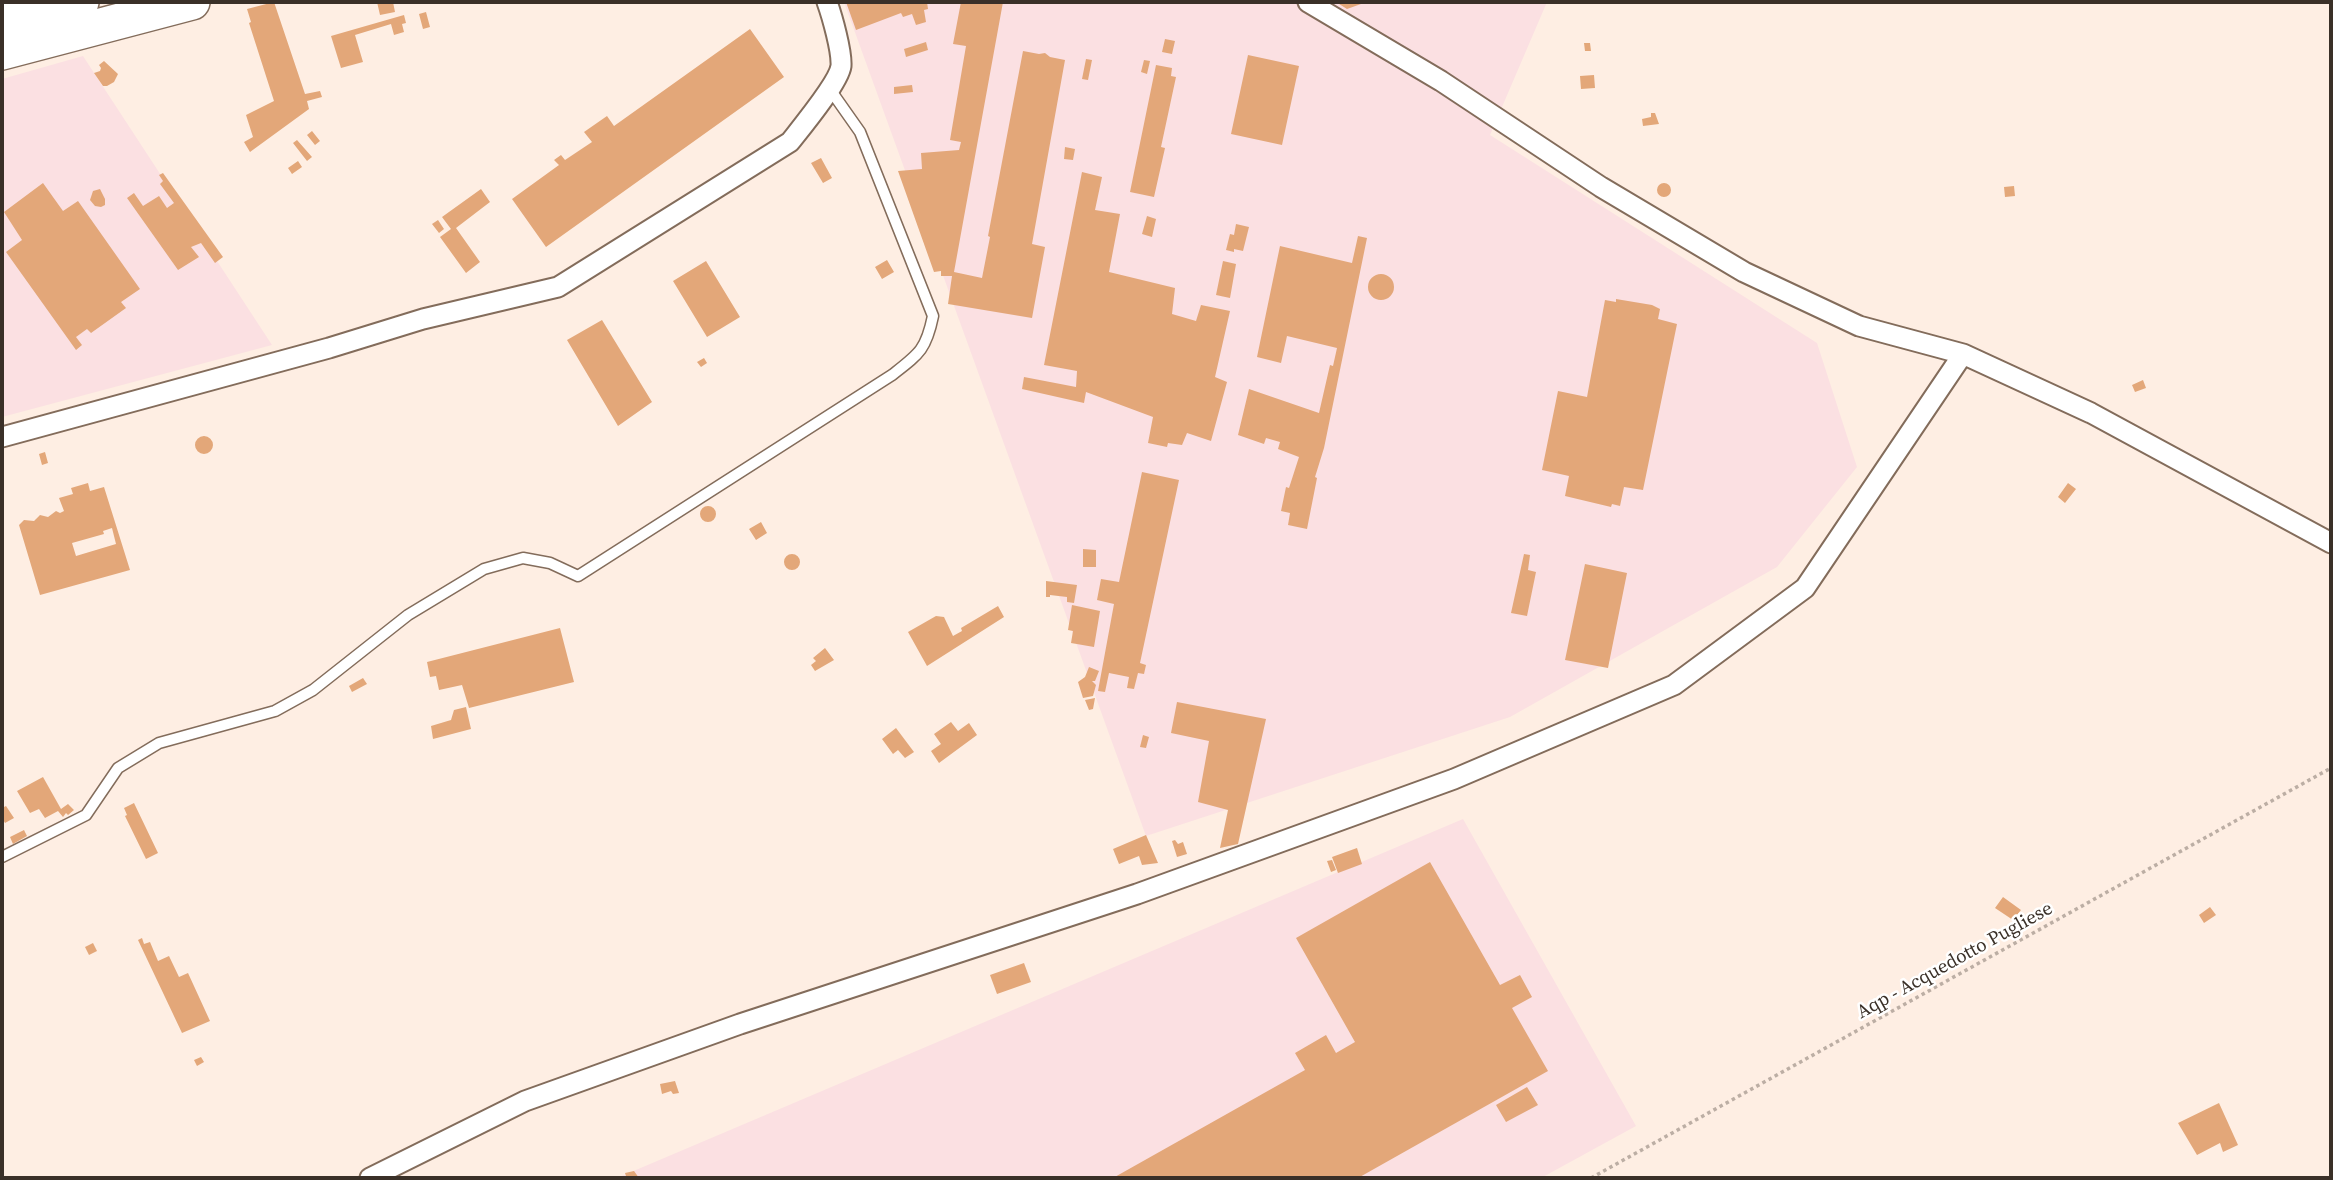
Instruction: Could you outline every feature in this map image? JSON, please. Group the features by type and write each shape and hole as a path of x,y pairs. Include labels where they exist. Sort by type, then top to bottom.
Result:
{"highway":[{"path":"2,22 80,2"},
{"path":"2,52 192,2"}],"street":[{"path":"2,437 317,351 423,319 558,287 790,142 817,110 841,67 833,19 827,2"},
{"path":"1308,2 1441,81 1601,187 1744,272 1858,326 1963,354 2091,413 2331,543"},
{"path":"370,1178 525,1101 740,1024 1163,884 1454,779 1674,685 1805,588 1963,354"}],"lane":[{"path":"2,857 86,815 118,768 159,743 275,711 313,690 408,615 484,569 523,558 550,563 578,576 892,375 914,358 928,342 933,316 860,132 829,87"}],"path":[{"name":"Aqp - Acquedotto Pugliese","path":"1591,1178 2331,768"}],"shaded area":[{"path":"844,2 1547,2 1490,135 1817,343 1857,467 1777,567 1510,717 1146,836"},
{"path":"83,56 272,345 2,417 2,79"},
{"path":"1463,819 1636,1126 1541,1178 617,1178"}],"building":[{"path":"274,2 305,94 320,91 322,97 307,101 309,109 250,152 244,142 253,137 246,115 274,101 247,9"},
{"path":"377,2 393,2 395,12 380,15"},
{"path":"846,2 927,2 928,9 924,10 926,22 916,25 912,14 903,17 901,13 856,30"},
{"path":"961,2 1003,2 954,272 982,278 1023,51 1045,53 1050,57 1065,60 1032,244 1045,247 1032,318 948,304 952,276 941,276 941,271 934,272 898,171 922,169 921,153 959,150 961,142 950,140 966,46 953,44"},
{"path":"1336,2 1360,2 1361,4 1347,9"},
{"path":"426,12 430,27 423,29 419,14"},
{"path":"404,15 404,32 394,35 391,24 355,35 363,62 341,68 331,36"},
{"path":"750,29 784,77 546,247 512,199 559,165 554,160 561,155 565,160 592,142 584,132 607,116 614,126"},
{"path":"1165,39 1175,41 1172,54 1162,52"},
{"path":"926,42 928,50 906,57 904,49"},
{"path":"1584,43 1590,43 1591,51 1585,51"},
{"path":"1248,55 1299,66 1282,145 1231,134"},
{"path":"1086,59 1092,60 1088,80 1082,79"},
{"path":"1144,60 1150,61 1147,74 1141,72"},
{"path":"104,61 118,74 114,82 107,86 103,86 94,73 100,71 99,65"},
{"path":"1156,65 1172,68 1171,76 1176,77 1161,147 1165,148 1154,197 1130,192"},
{"path":"1594,75 1595,88 1581,89 1580,76"},
{"path":"912,85 913,92 894,94 894,87"},
{"path":"1651,113 1655,113 1659,124 1643,126 1642,119 1651,117"},
{"path":"312,131 320,141 315,145 307,135"},
{"path":"297,140 312,157 307,161 293,143"},
{"path":"1065,147 1075,149 1073,160 1064,159"},
{"path":"821,158 832,178 823,183 811,163"},
{"path":"298,161 302,167 292,174 288,168"},
{"path":"1082,172 1102,177 1095,210 1120,214 1109,272 1175,288 1172,314 1196,321 1201,305 1230,311 1215,377 1227,382 1211,441 1187,433 1182,445 1168,443 1167,447 1148,443 1153,417 1086,392 1084,403 1022,389 1024,377 1076,387 1077,371 1044,365"},
{"path":"163,173 223,257 215,263 201,243 191,247 199,257 178,270 127,198 134,193 143,206 159,196 167,208 174,203 160,184 163,181 159,175"},
{"path":"43,183 63,211 78,201 140,289 121,302 126,308 91,333 87,329 76,337 82,345 76,350 6,252 22,240 4,212"},
{"path":"1661,183 1667,183 1671,190 1667,197 1661,197 1657,193 1657,187"},
{"path":"2014,186 2015,196 2005,197 2004,187"},
{"path":"100,189 105,199 105,205 101,207 95,206 90,200 93,191"},
{"path":"481,189 490,202 456,228 480,262 466,273 440,237 451,229 442,217"},
{"path":"1147,216 1156,219 1152,237 1142,234"},
{"path":"438,220 444,229 439,233 432,224"},
{"path":"1236,224 1249,227 1243,251 1234,249 1234,252 1226,250"},
{"path":"1358,236 1367,238 1324,448 1315,477 1317,478 1307,529 1288,525 1290,513 1281,511 1286,487 1289,488 1299,457 1278,449 1280,442 1266,438 1264,444 1238,435 1249,389 1319,413 1330,365 1333,366 1337,348 1287,336 1281,363 1257,357 1280,246 1352,263"},
{"path":"887,260 894,272 882,279 875,267"},
{"path":"706,261 740,317 707,337 673,281"},
{"path":"1223,261 1236,264 1230,298 1216,295"},
{"path":"1381,274 1390,278 1394,287 1390,296 1381,300 1372,296 1368,287 1372,278"},
{"path":"1616,299 1652,305 1660,309 1658,319 1677,324 1643,490 1624,487 1620,506 1612,504 1611,507 1565,496 1569,476 1542,470 1558,391 1587,397 1605,300 1616,302"},
{"path":"602,320 652,402 618,426 567,340"},
{"path":"704,358 707,363 701,367 697,362"},
{"path":"2143,380 2146,388 2135,392 2132,385"},
{"path":"204,436 210,439 213,445 210,451 204,454 198,451 195,445 198,439"},
{"path":"45,452 48,463 42,465 39,454"},
{"path":"1142,472 1179,480 1140,663 1146,665 1144,674 1138,673 1134,689 1127,688 1129,677 1109,673 1105,692 1098,691 1114,604 1097,600 1101,579 1119,582"},
{"path":"88,483 90,491 104,487 130,570 40,595 19,525 24,520 34,521 40,515 48,517 56,511 64,511 59,498 73,494 71,488","holes":["112,528 116,544 76,556 72,543 104,534 103,531"]},
{"path":"2068,483 2076,489 2065,503 2058,497"},
{"path":"708,506 716,514 708,522 700,514"},
{"path":"761,522 767,533 756,540 749,529"},
{"path":"1083,549 1096,550 1096,567 1083,567"},
{"path":"789,554 795,554 800,562 798,568 789,570 784,565 784,559"},
{"path":"1524,554 1530,555 1528,570 1536,572 1527,616 1511,613"},
{"path":"1585,564 1627,573 1608,668 1565,660"},
{"path":"1046,581 1077,585 1074,603 1067,602 1067,597 1046,597"},
{"path":"1072,605 1100,611 1094,647 1071,643 1073,631 1068,630"},
{"path":"998,606 1004,617 927,666 908,632 936,616 944,617 953,636 962,631 961,628"},
{"path":"560,628 574,682 469,708 462,685 439,690 436,676 430,677 427,662"},
{"path":"825,648 834,660 815,671 811,665 816,661 813,658"},
{"path":"1089,667 1099,671 1095,681 1092,681 1096,685 1093,696 1083,698 1078,682 1085,677"},
{"path":"363,678 367,684 352,692 349,686"},
{"path":"1095,698 1093,709 1089,710 1085,700"},
{"path":"1177,702 1266,719 1238,844 1220,848 1228,810 1198,802 1209,741 1171,733"},
{"path":"466,707 471,729 433,739 431,726 451,720 454,710"},
{"path":"951,722 958,731 969,723 977,735 939,763 931,751 941,744 934,734"},
{"path":"896,728 914,752 905,758 898,750 893,754 882,739"},
{"path":"1143,735 1149,737 1146,748 1140,747"},
{"path":"43,777 61,809 68,804 74,810 68,815 66,813 63,817 58,811 45,818 39,809 30,813 17,791"},
{"path":"134,803 158,853 146,859 125,816 127,815 124,808"},
{"path":"6,806 14,818 5,823 2,808"},
{"path":"24,830 27,836 13,844 10,837"},
{"path":"1146,835 1158,863 1142,865 1139,856 1119,864 1113,849"},
{"path":"1175,840 1178,844 1183,842 1187,854 1177,857 1172,841"},
{"path":"1357,848 1362,864 1338,873 1332,857"},
{"path":"1332,860 1336,870 1331,872 1327,861"},
{"path":"1430,862 1500,985 1520,975 1532,997 1512,1008 1548,1071 1358,1178 1113,1178 1305,1070 1295,1053 1326,1035 1336,1053 1355,1042 1296,938"},
{"path":"2003,897 2021,910 2013,920 1995,908"},
{"path":"2210,907 2216,915 2204,923 2199,915"},
{"path":"142,938 144,944 150,942 158,961 169,956 179,977 188,973 210,1021 182,1033 138,940"},
{"path":"93,943 97,951 89,955 85,947"},
{"path":"1024,963 1031,982 997,994 990,975"},
{"path":"201,1057 204,1062 197,1066 194,1060"},
{"path":"675,1081 679,1093 673,1094 671,1091 662,1094 660,1084"},
{"path":"1527,1087 1538,1105 1506,1122 1496,1105"},
{"path":"2219,1103 2238,1145 2223,1152 2220,1143 2197,1155 2178,1123"},
{"path":"634,1171 639,1178 623,1178 625,1173"}]}
